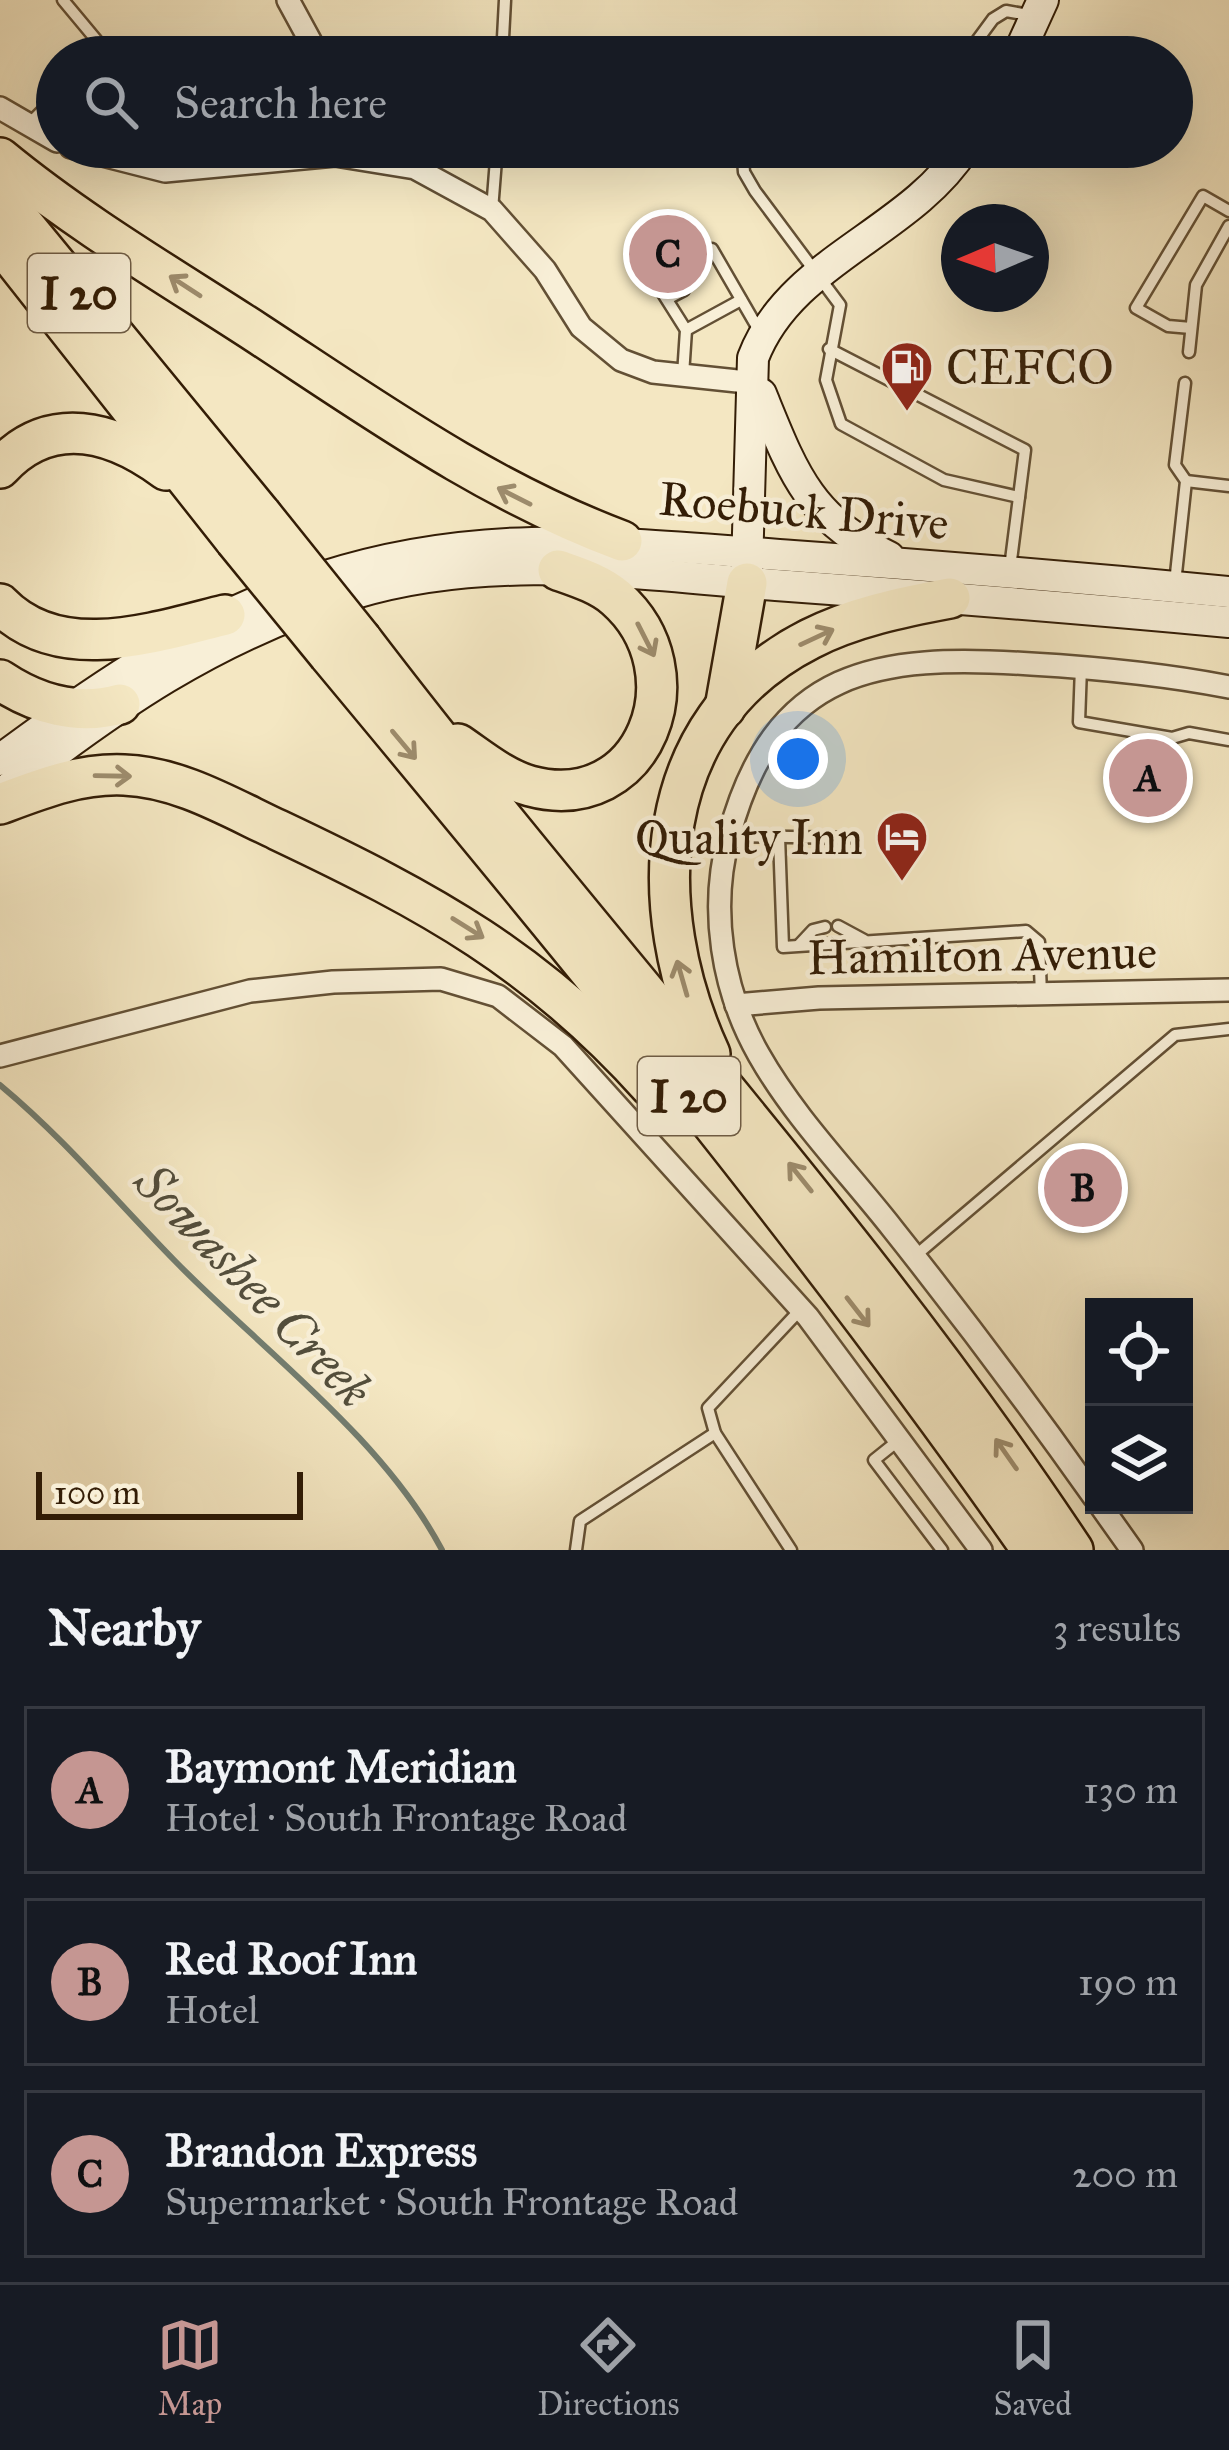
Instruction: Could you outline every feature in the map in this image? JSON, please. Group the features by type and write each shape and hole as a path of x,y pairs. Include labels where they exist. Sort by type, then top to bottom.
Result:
{"highway":[{"path":"0,158 98,229 481,479 550,514 622,541"},
{"name":"I 20","path":"0,196 248,527 938,1416 1033,1550"},
{"name":"I 20","path":"0,242 193,490 248,527"},
{"path":"0,468 33,441 86,433 119,440 193,490"},
{"path":"725,1086 678,969 666,874 682,793 725,708 747,567"},
{"path":"423,719 495,770 530,787 556,789 592,782 630,759 658,710 656,658 640,626 617,599 558,570"},
{"path":"725,708 765,669 810,638 903,607 950,598"},
{"path":"0,604 31,629 83,640 163,631 225,615"},
{"name":"I 20","path":"346,648 423,719 579,916 725,1086 898,1303 1073,1550"},
{"path":"0,680 40,701 70,708 121,704"},
{"path":"0,799 91,776 155,779 212,800 458,921 573,1005 809,1250"}],"main road":[{"path":"1027,36 1040,8"},
{"path":"747,567 756,382 753,358 762,334 789,298 906,215 947,168"},
{"path":"756,382 773,362 813,281"},
{"path":"756,382 794,472 816,507 840,530 904,564"},
{"name":"Roebuck Drive","path":"376,574 486,543 622,541 747,567 950,598 1229,622"},
{"name":"Roebuck Drive","path":"376,574 904,564 1229,592"},
{"path":"0,760 169,643 225,615 376,574"},
{"path":"0,799 121,704 216,645 376,574"}],"street":[{"path":"288,0 308,36"},
{"path":"0,108 36,131"},
{"path":"152,168 193,168"},
{"path":"412,168 432,174 492,210 520,238 600,346 635,366 756,382"},
{"path":"1085,1485 915,1256 780,1087 736,1005 721,935 719,890 728,836 747,780 780,729 804,704 856,673 918,659 1082,667 1229,687"},
{"path":"0,1056 250,991 333,982 441,979 498,996 563,1046 801,1309 902,1438 981,1550"},
{"name":"Hamilton Avenue","path":"736,1005 818,998 1229,990"},
{"path":"1106,1514 1132,1550"}],"lane":[{"path":"62,0 93,36"},
{"path":"503,36 505,0"},
{"path":"980,36 1006,10 1040,8"},
{"path":"27,127 36,118"},
{"path":"492,210 495,168"},
{"path":"744,168 813,281 840,304 829,349 829,397 842,424 944,480 1019,496"},
{"path":"1191,328 1168,326 1136,308 1203,196 1229,211"},
{"path":"1189,352 1196,284 1229,226"},
{"path":"700,256 712,249 717,271 762,334"},
{"path":"674,274 657,284 686,330 683,375"},
{"path":"667,299 683,290"},
{"path":"686,330 741,300"},
{"path":"829,349 1025,450 1010,572"},
{"path":"1174,586 1186,482 1175,466 1185,383"},
{"path":"1186,482 1229,486"},
{"path":"1082,667 1079,722 1172,738 1189,733 1229,740"},
{"path":"728,836 847,838"},
{"path":"778,837 783,947 1026,931 1039,942 1040,994"},
{"path":"797,946 813,931 831,927 864,940"},
{"path":"915,1256 1175,1035 1229,1029"},
{"path":"791,1550 716,1433 710,1402 801,1309"},
{"path":"576,1550 580,1521 716,1433"},
{"path":"902,1438 874,1460 942,1550"}],"waterway":[{"name":"Sowashee Creek","path":"0,1085 355,1433 388,1470 442,1550"}],"place":[{"name":"Brandon Express","path":"668,254"},
{"name":"CEFCO","path":"907,413"},
{"name":"Baymont Meridian","path":"1148,778"},
{"name":"Quality Inn","path":"902,883"},
{"name":"Red Roof Inn","path":"1083,1188"}]}
